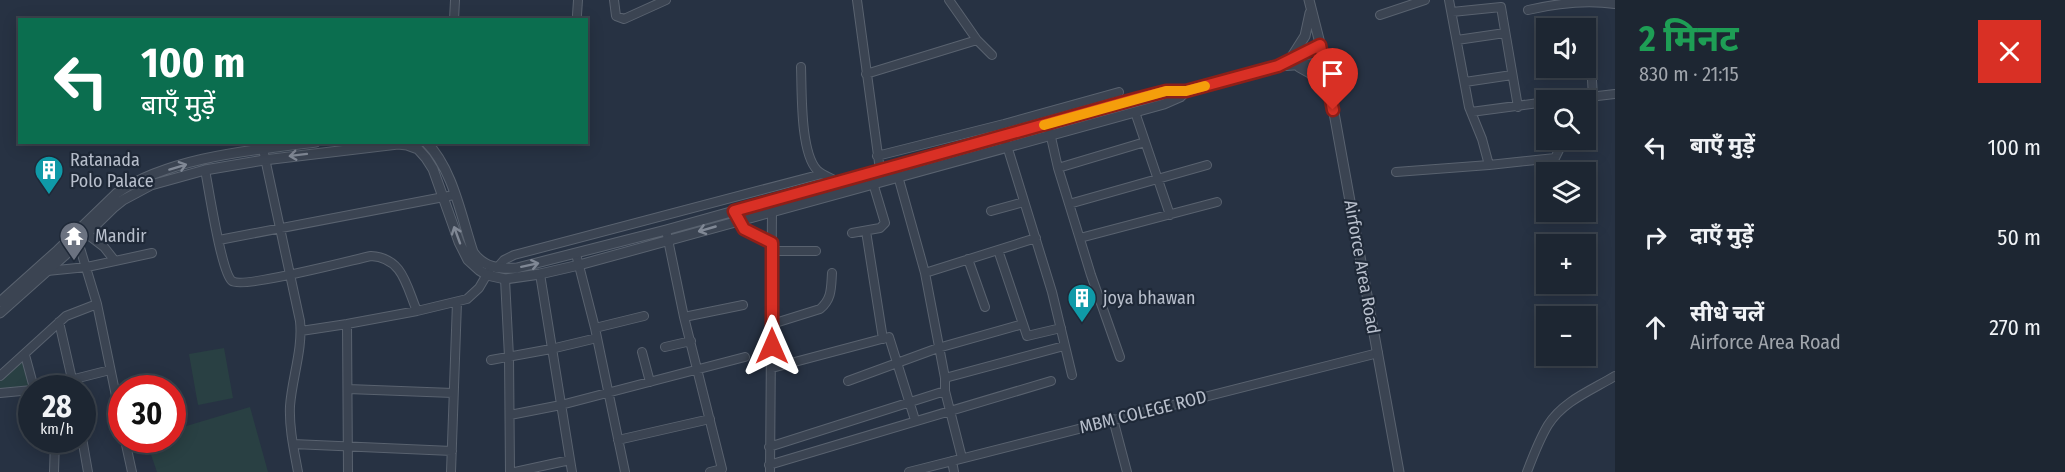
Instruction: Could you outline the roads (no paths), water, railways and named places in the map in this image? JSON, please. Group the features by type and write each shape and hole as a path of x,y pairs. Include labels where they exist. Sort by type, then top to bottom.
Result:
{"street":[{"path":"454,18 455,0"},
{"path":"578,0 578,15"},
{"path":"614,0 616,15 624,19 666,0"},
{"path":"852,233 880,228 885,224 874,183 877,156 857,0"},
{"path":"949,0 977,40 992,55"},
{"path":"1380,15 1425,0"},
{"path":"1449,0 1471,112 1489,165"},
{"path":"1528,10 1569,1 1615,4"},
{"path":"1452,12 1500,4 1518,107"},
{"path":"1293,62 1305,36 1310,5"},
{"name":"Airforce Area Road","path":"1310,5 1329,87 1399,472"},
{"path":"1457,40 1504,33"},
{"path":"866,74 977,40"},
{"path":"1293,62 1320,45"},
{"path":"1293,62 1329,87"},
{"path":"428,144 440,159 473,252 483,263 505,279 579,265 668,234 736,215 837,182 1166,91 1186,91 1293,62 1324,63"},
{"path":"801,67 804,134 812,162 822,174 837,182"},
{"path":"1465,82 1512,75"},
{"path":"736,215 772,211 1008,147 1164,104 1180,97 1186,91"},
{"path":"877,156 1119,92"},
{"path":"1596,97 1615,94"},
{"path":"1471,112 1536,104"},
{"path":"1135,112 1170,215"},
{"path":"1004,124 1005,136 1036,238 1072,375"},
{"path":"1048,124 1069,204 1120,357"},
{"path":"1058,168 1145,142"},
{"path":"0,313 47,271 117,193 146,177 204,160 301,144"},
{"path":"0,302 77,238 87,234 113,208 151,185 205,170 350,149 407,145 418,149 426,158 444,197 459,242 468,260 492,270 531,266 604,246 668,234"},
{"path":"262,149 301,330 290,407 298,472"},
{"path":"1396,172 1555,158 1559,150"},
{"path":"1069,204 1208,165"},
{"path":"894,166 925,273 945,378 945,390 962,458"},
{"path":"205,170 219,240 228,275 232,280 240,283 289,275 371,255 387,258 395,264 402,274 417,311"},
{"path":"301,330 347,324 457,302 474,294 492,270 514,255 822,174"},
{"path":"219,240 454,195"},
{"path":"991,211 1024,202"},
{"path":"1080,238 1217,202"},
{"path":"772,211 770,469 915,420 1051,381"},
{"path":"736,215 747,232 772,247 816,251"},
{"path":"866,231 883,339"},
{"path":"601,233 604,246"},
{"path":"87,234 104,247 115,261"},
{"path":"668,234 684,316 722,469 710,472"},
{"path":"77,238 97,304 111,375"},
{"path":"925,273 1036,238"},
{"path":"998,250 1028,336 1061,328"},
{"path":"47,271 87,267 152,253"},
{"path":"576,254 595,327 625,472"},
{"path":"968,259 986,307"},
{"path":"772,324 820,309 825,305 831,295 832,273"},
{"path":"540,274 572,472"},
{"path":"505,279 512,472 570,460"},
{"path":"451,472 457,302"},
{"path":"0,376 66,316 97,304"},
{"path":"684,316 743,305"},
{"path":"595,327 644,316"},
{"path":"59,322 72,375"},
{"path":"347,324 348,472"},
{"path":"848,381 938,348 1023,324"},
{"path":"772,368 889,337 915,420"},
{"path":"491,360 597,338"},
{"path":"665,347 691,341"},
{"path":"945,378 1064,346"},
{"path":"642,352 650,382"},
{"name":"MBM COLEGE ROD","path":"909,472 1378,353"},
{"path":"25,355 30,375"},
{"path":"510,415 561,405 745,357"},
{"path":"96,375 110,370"},
{"path":"1527,472 1548,424 1559,412 1572,401 1615,376"},
{"path":"348,389 453,393"},
{"path":"769,447 819,433 945,390"},
{"path":"0,393 18,391"},
{"path":"618,440 710,419"},
{"path":"1113,419 1127,472"},
{"path":"293,444 452,451"},
{"path":"54,472 55,453"},
{"path":"85,453 88,472"},
{"path":"128,453 132,472"},
{"path":"952,461 954,472"}],"place":[{"name":"Ratanada Polo Palace","path":"49,196"},
{"name":"Mandir","path":"74,262"},
{"name":"joya bhawan","path":"1082,324"}]}
